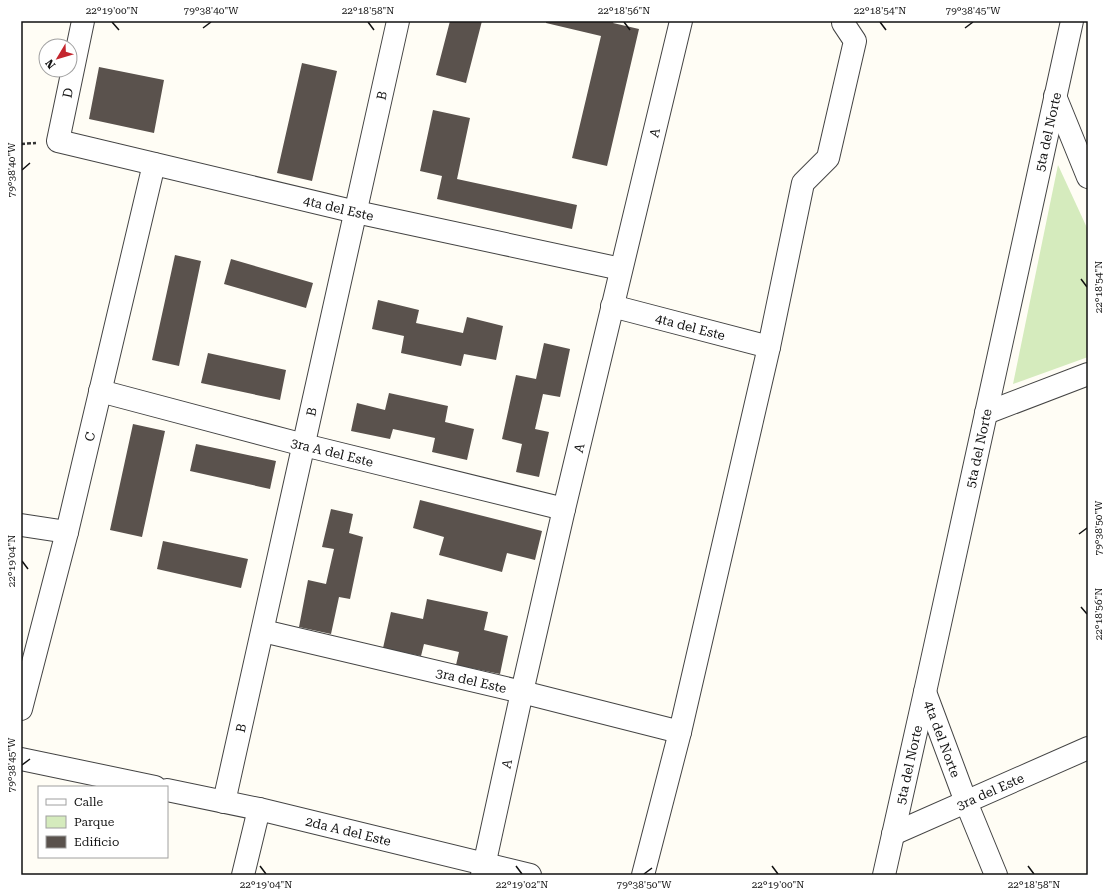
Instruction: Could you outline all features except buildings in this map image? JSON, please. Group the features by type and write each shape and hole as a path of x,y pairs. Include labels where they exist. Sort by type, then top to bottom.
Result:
{"street":[{"name":"D","path":"58,141 83,21"},
{"name":"B","path":"224,802 398,21"},
{"name":"A","path":"483,869 564,509 681,21"},
{"path":"643,875 680,732 769,347 803,184 828,158 855,41 843,21"},
{"name":"5ta del Norte","path":"884,875 1055,96 1073,22"},
{"path":"1055,96 1088,177"},
{"name":"4ta del Este","path":"58,141 356,212 621,269"},
{"name":"C","path":"21,709 67,532 154,164"},
{"name":"4ta del Este","path":"612,306 769,347"},
{"path":"986,413 1088,374"},
{"name":"3ra A del Este","path":"100,391 304,445 564,509"},
{"path":"21,525 67,532"},
{"name":"3ra del Este","path":"263,631 522,692 680,732"},
{"name":"4ta del Norte","path":"925,692 966,802 996,875"},
{"name":"3ra del Este","path":"893,834 1088,748"},
{"path":"21,759 150,786"},
{"name":"2da A del Este","path":"168,790 259,809 483,869 530,875"},
{"path":"243,875 259,809"}],"green space":[{"path":"1058,165 1088,230 1088,357 1013,384"}]}
